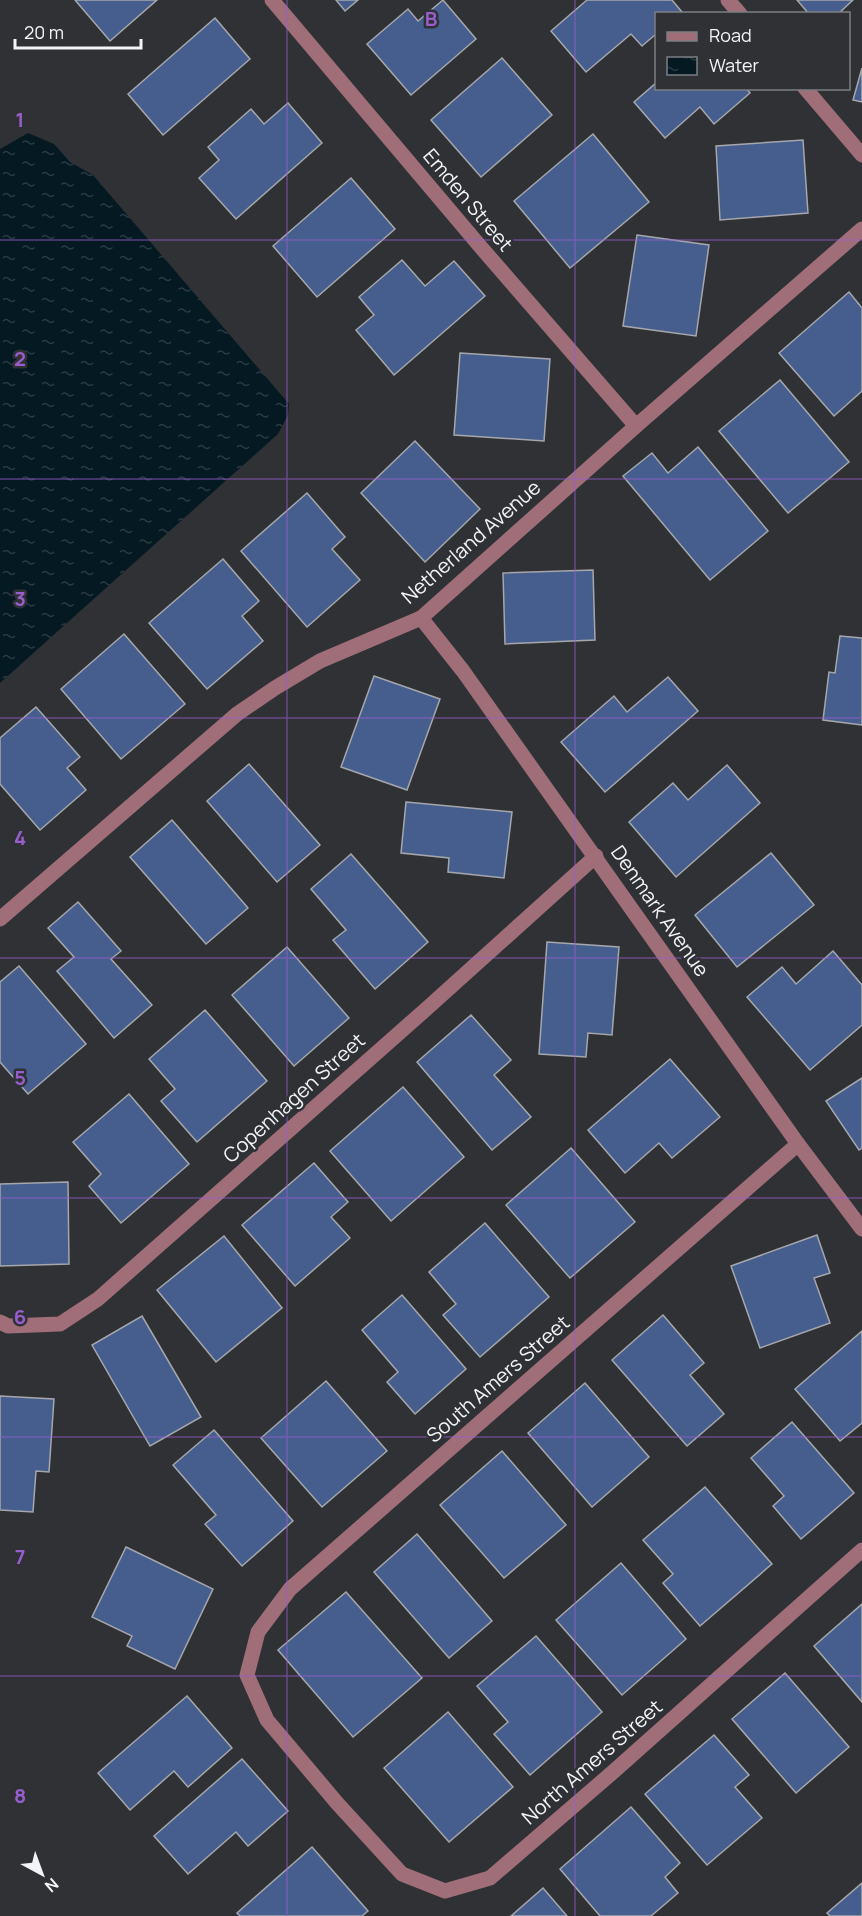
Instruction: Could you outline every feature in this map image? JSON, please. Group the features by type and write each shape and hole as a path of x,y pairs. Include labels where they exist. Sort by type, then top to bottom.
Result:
{"street":[{"name":"Emden Street","path":"272,0 478,245 636,426"},
{"path":"728,0 738,12"},
{"path":"807,90 862,155"},
{"name":"Netherland Avenue","path":"0,919 237,714 320,660 421,618 636,426 862,230"},
{"name":"Denmark Avenue","path":"421,618 463,671 798,1144 862,1229"},
{"name":"Copenhagen Street","path":"0,1322 8,1326 60,1324 98,1299 596,856"},
{"name":"South Amers Street","path":"250,1663 258,1632 290,1589 798,1144"},
{"name":"North Amers Street","path":"250,1663 247,1675 267,1720 336,1803 402,1874 445,1891 490,1878 613,1772 862,1550"}],"water":[{"path":"28,133 54,144 70,162 93,175 289,404 288,415 278,434 0,683 0,149"}],"building":[{"path":"75,0 157,0 110,41"},
{"path":"336,0 358,0 345,11"},
{"path":"443,0 476,39 411,95 367,44 408,9 418,21"},
{"path":"587,0 672,0 682,12 655,12 655,35 642,46 631,34 586,72 551,31"},
{"path":"797,0 853,0 840,12 807,12"},
{"path":"215,18 250,59 163,135 128,94"},
{"path":"502,58 552,115 481,177 431,120"},
{"path":"862,68 862,102 853,100"},
{"path":"655,84 655,90 748,90 750,93 714,124 700,107 665,138 634,102"},
{"path":"288,103 322,143 236,219 199,178 219,160 208,147 251,109 264,124"},
{"path":"593,134 649,202 570,268 514,201"},
{"path":"803,140 808,213 720,220 716,146"},
{"path":"351,178 395,229 317,297 273,246"},
{"path":"637,235 709,245 696,336 623,326"},
{"path":"402,260 425,286 454,261 485,296 394,375 356,330 374,315 359,297"},
{"path":"849,292 862,308 862,391 834,416 779,353"},
{"path":"460,353 550,359 544,441 454,435"},
{"path":"780,380 849,462 788,513 719,431"},
{"path":"415,441 480,509 425,562 361,493"},
{"path":"698,447 768,531 710,580 623,476 652,453 668,473"},
{"path":"307,493 345,537 332,549 360,580 307,627 241,551"},
{"path":"223,559 259,601 242,616 263,641 207,689 149,623"},
{"path":"593,570 595,640 505,644 503,573"},
{"path":"124,634 185,704 121,759 61,689"},
{"path":"840,636 862,638 862,725 823,720 829,672 835,673"},
{"path":"374,676 440,699 407,790 341,767"},
{"path":"668,677 698,711 605,792 561,742 614,696 627,712"},
{"path":"36,707 80,757 67,768 86,790 40,830 0,784 0,738"},
{"path":"249,764 320,845 277,882 207,801"},
{"path":"727,765 760,803 676,877 629,822 673,783 688,800"},
{"path":"406,802 512,812 504,878 448,872 449,858 401,853"},
{"path":"172,820 248,908 206,944 130,857"},
{"path":"771,853 814,905 737,967 695,915"},
{"path":"351,854 428,942 375,989 333,940 346,930 311,889"},
{"path":"78,902 121,951 111,959 152,1005 114,1038 57,971 74,957 48,928"},
{"path":"547,942 619,947 612,1035 588,1033 586,1057 539,1054"},
{"path":"287,947 349,1018 294,1066 232,995"},
{"path":"833,951 862,985 862,1025 810,1070 747,997 782,967 796,984"},
{"path":"19,966 86,1044 28,1094 0,1062 0,982"},
{"path":"205,1010 267,1081 197,1142 161,1101 175,1089 149,1059"},
{"path":"471,1015 511,1060 494,1075 531,1117 492,1150 417,1062"},
{"path":"670,1059 720,1117 672,1158 659,1143 625,1173 588,1130"},
{"path":"862,1078 862,1148 859,1150 826,1101"},
{"path":"403,1087 464,1157 391,1221 330,1151"},
{"path":"129,1094 189,1164 121,1223 89,1186 101,1174 73,1142"},
{"path":"571,1148 635,1222 570,1278 506,1205"},
{"path":"314,1163 348,1202 331,1217 350,1238 295,1286 242,1225"},
{"path":"68,1182 69,1264 0,1266 0,1184"},
{"path":"485,1223 549,1297 480,1357 443,1315 456,1304 429,1272"},
{"path":"817,1235 830,1273 814,1278 830,1323 760,1348 731,1266"},
{"path":"224,1236 282,1308 216,1362 157,1290"},
{"path":"402,1295 466,1369 415,1414 387,1382 398,1372 362,1330"},
{"path":"663,1315 704,1363 690,1375 724,1414 687,1446 612,1360"},
{"path":"142,1316 201,1417 150,1446 92,1345"},
{"path":"862,1331 862,1423 840,1441 795,1389"},
{"path":"326,1381 387,1451 322,1507 261,1438"},
{"path":"585,1383 649,1457 592,1507 528,1433"},
{"path":"0,1396 54,1399 49,1472 36,1471 33,1512 0,1510"},
{"path":"792,1422 854,1493 801,1539 773,1506 784,1496 751,1458"},
{"path":"214,1430 293,1521 242,1566 205,1524 216,1515 173,1465"},
{"path":"502,1451 566,1525 504,1578 440,1505"},
{"path":"705,1487 772,1564 700,1626 663,1583 673,1574 643,1540"},
{"path":"417,1534 492,1621 449,1658 374,1572"},
{"path":"126,1547 213,1589 175,1669 127,1646 132,1636 92,1617"},
{"path":"621,1563 686,1639 622,1695 556,1620"},
{"path":"346,1592 422,1678 353,1737 278,1650"},
{"path":"862,1604 862,1702 814,1646"},
{"path":"536,1636 602,1712 530,1775 494,1734 508,1722 477,1686"},
{"path":"785,1673 849,1747 796,1793 732,1719"},
{"path":"187,1696 232,1748 188,1787 174,1771 130,1810 98,1773"},
{"path":"448,1712 513,1787 449,1842 384,1768"},
{"path":"714,1735 749,1775 735,1787 762,1818 707,1865 645,1794"},
{"path":"242,1759 288,1811 248,1846 236,1832 188,1874 154,1836"},
{"path":"631,1807 680,1863 665,1877 678,1893 651,1916 600,1916 560,1869"},
{"path":"312,1847 368,1911 362,1916 240,1916 237,1913"},
{"path":"862,1883 862,1916 830,1916 827,1913"},
{"path":"543,1888 567,1916 511,1916"}]}
